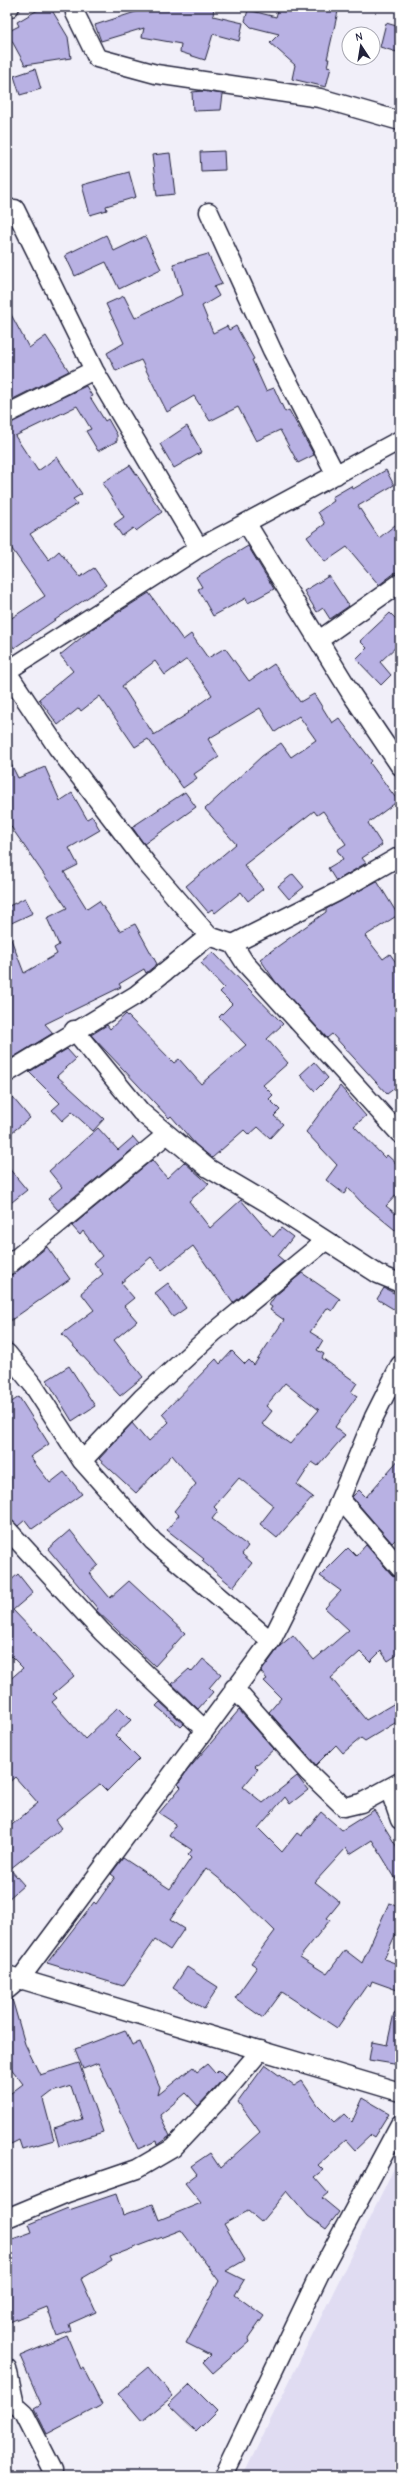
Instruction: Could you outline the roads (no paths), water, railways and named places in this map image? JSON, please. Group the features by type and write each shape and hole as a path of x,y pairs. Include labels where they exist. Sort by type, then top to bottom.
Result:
{"street":[{"path":"75,7 75,13 97,58 156,74 320,98 400,121"},
{"path":"15,209 94,370 200,548"},
{"path":"209,212 272,350 336,475"},
{"path":"7,414 94,370"},
{"path":"400,440 247,524 200,548 7,672 58,747 132,845 209,936 233,944 244,963 400,1134"},
{"path":"247,524 352,695 400,766"},
{"path":"319,640 400,583"},
{"path":"233,944 337,892 400,856"},
{"path":"7,1073 74,1030 136,995 209,936"},
{"path":"74,1030 141,1112 166,1135 208,1168 271,1205 378,1274 400,1283"},
{"path":"7,1266 166,1135"},
{"path":"82,1461 142,1398 213,1333 325,1241"},
{"path":"7,1353 33,1385 82,1461 153,1541 271,1641"},
{"path":"400,1365 374,1417 340,1499 271,1641 234,1688 205,1730 11,1981 261,2050 400,2092"},
{"path":"340,1499 400,1568"},
{"path":"7,1529 102,1632 205,1730"},
{"path":"234,1688 308,1772 344,1807 361,1803 394,1785 400,1820"},
{"path":"7,2218 67,2193 136,2169 173,2148 221,2097 261,2050"},
{"path":"223,2476 319,2275 400,2124"},
{"path":"9,2381 15,2405 24,2413 53,2470"}]}
